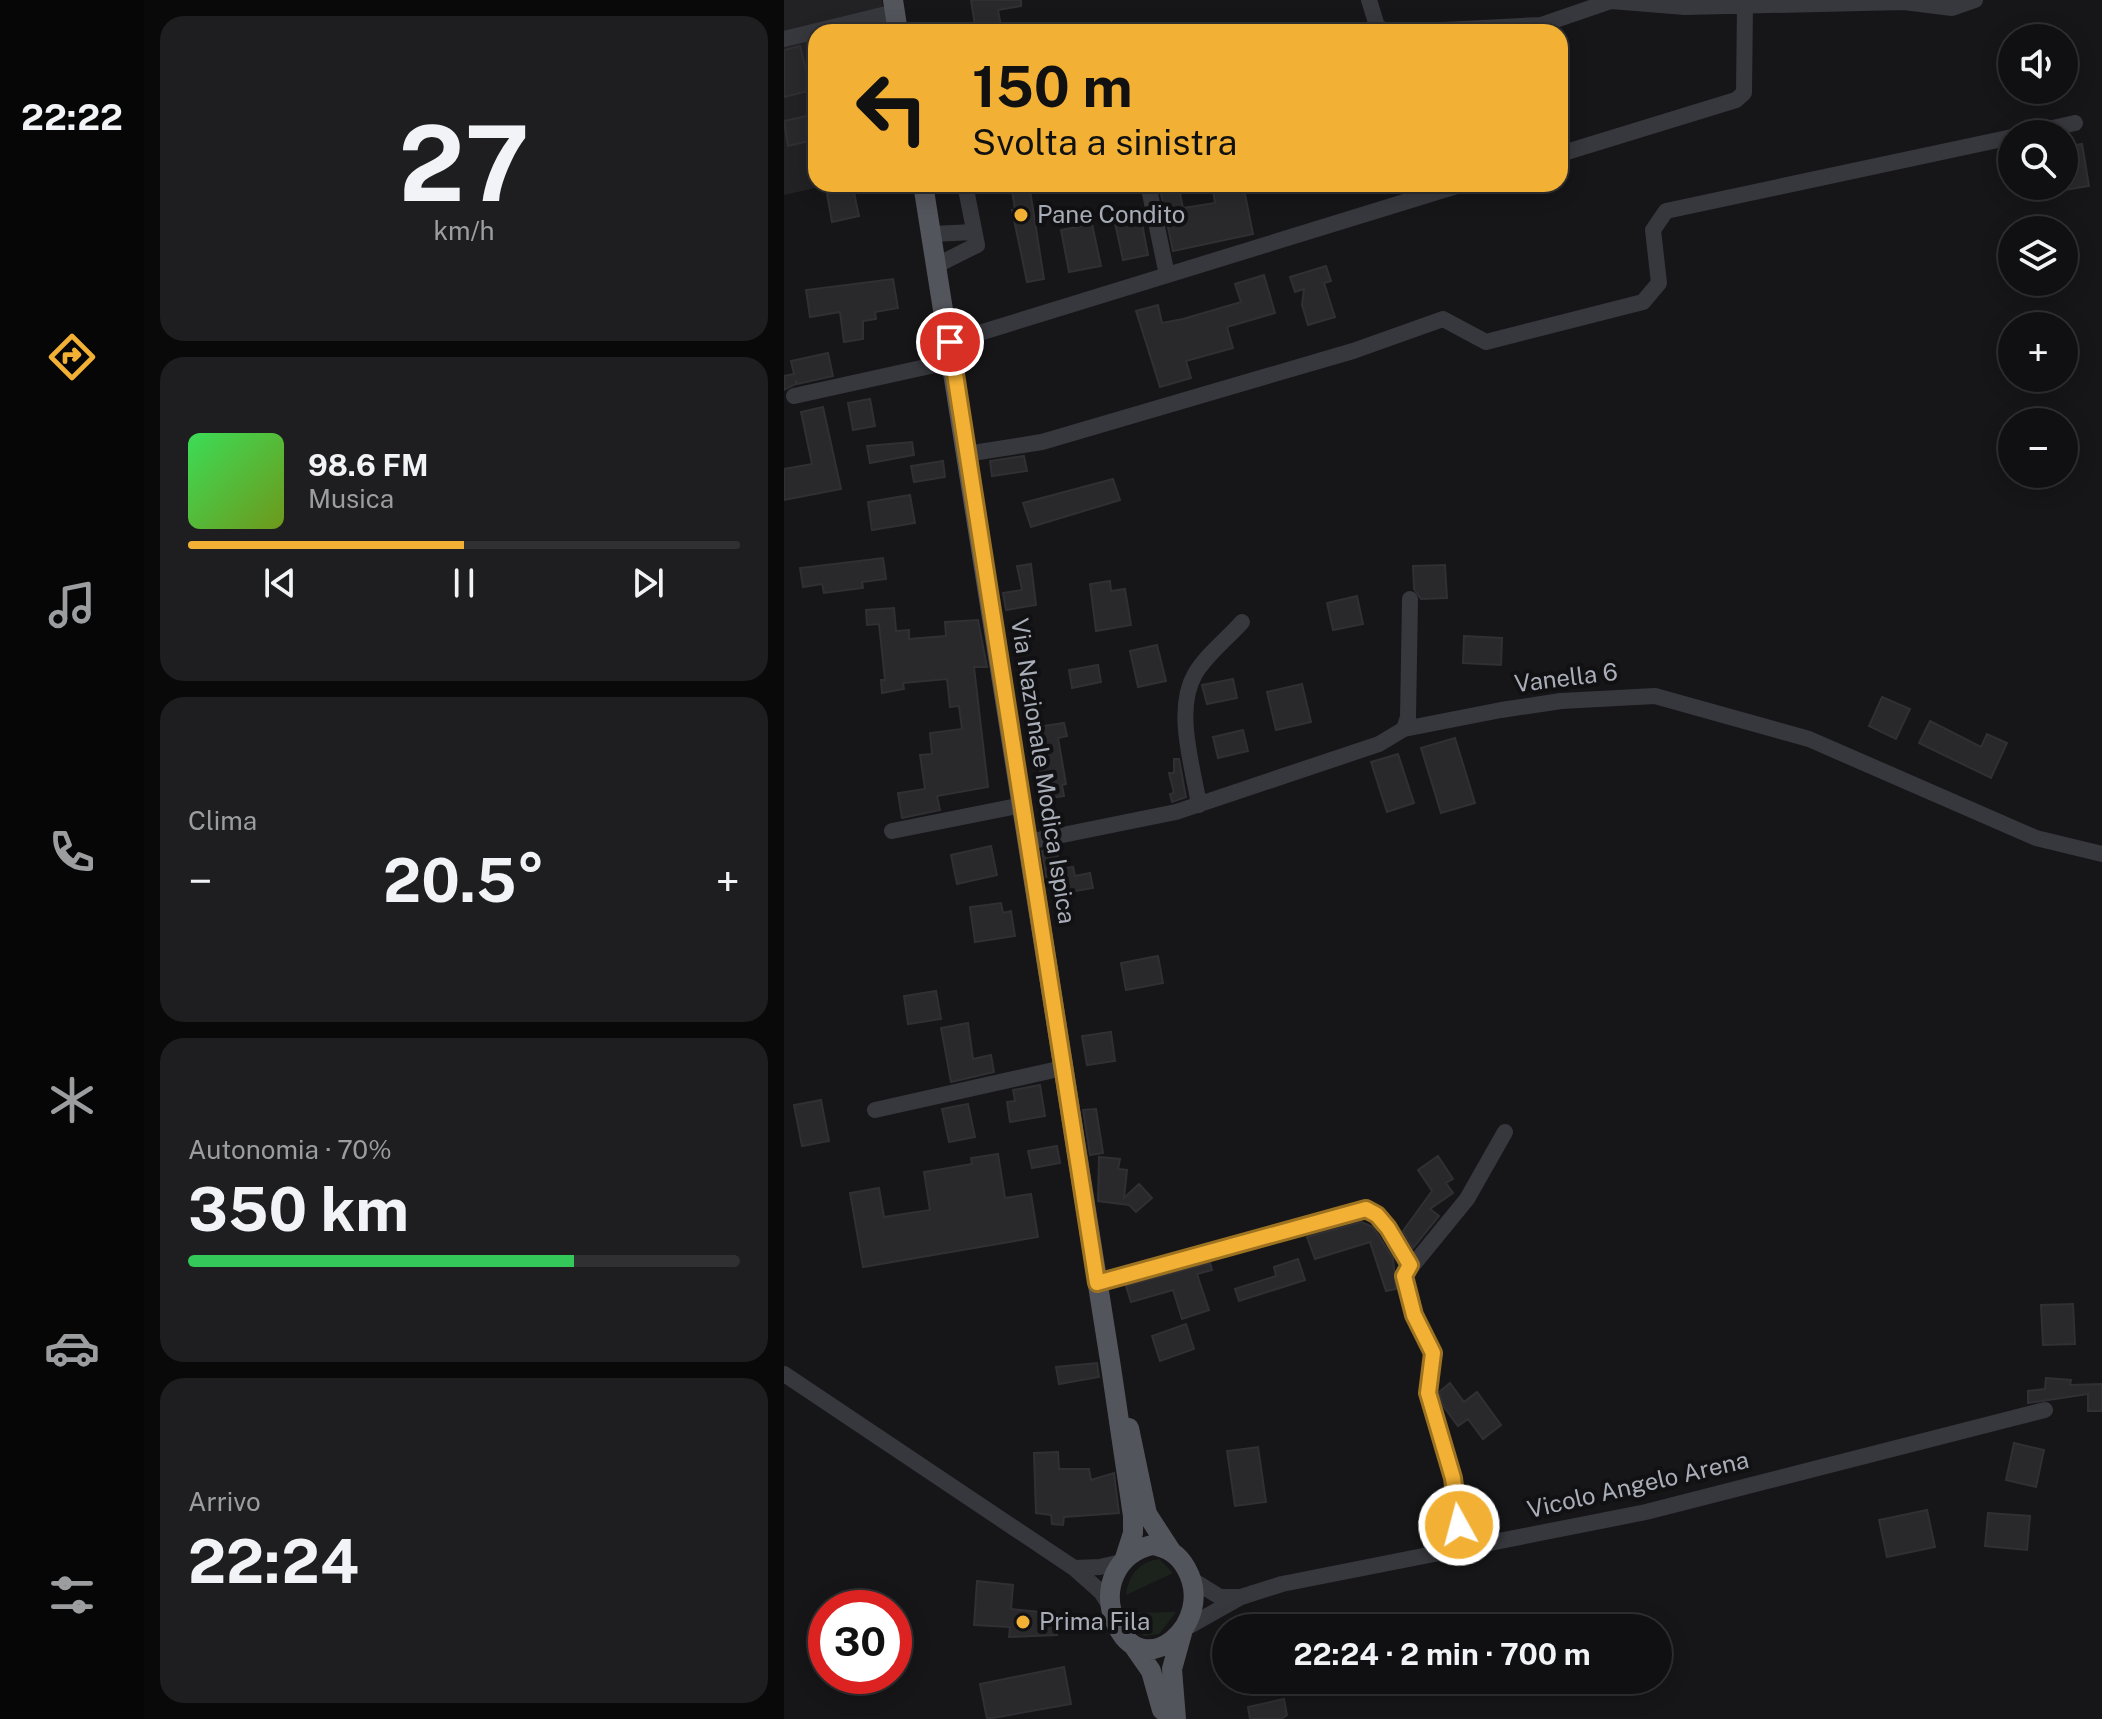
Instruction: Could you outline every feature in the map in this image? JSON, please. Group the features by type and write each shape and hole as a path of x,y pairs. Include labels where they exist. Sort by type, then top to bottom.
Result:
{"main road":[{"name":"Via Nazionale Modica Ispica","path":"924,192 1111,1367"},
{"path":"1111,1367 1137,1455 1147,1514 1191,1579 1193,1608 1172,1669 1176,1719"},
{"path":"1111,1367 1133,1533 1112,1583 1110,1606 1118,1629 1133,1645 1158,1689 1163,1719"},
{"path":"1123,1560 1152,1545 1171,1551"},
{"path":"1133,1645 1161,1648 1183,1631"}],"street":[{"path":"1369,0 1376,24"},
{"path":"1544,24 1611,1 1685,7 1904,2 1952,8 1975,0"},
{"path":"1568,152 1736,100 1744,93 1745,5"},
{"path":"854,24 896,15"},
{"path":"784,39 808,34"},
{"path":"966,454 1042,442 1353,351 1443,319 1486,342 1643,302 1659,283 1653,230 1666,211 1998,140"},
{"path":"937,265 977,245 966,192"},
{"path":"1150,192 1167,275"},
{"path":"794,396 951,352 1167,275 1437,192"},
{"path":"932,234 974,232"},
{"path":"1404,729 1408,717 1410,599"},
{"path":"1199,805 1187,734 1190,686 1196,672 1242,622"},
{"name":"Vanella 6","path":"1028,842 1199,805 1379,744 1404,729 1561,701 1655,696 1809,739 2036,838 2102,854"},
{"path":"892,831 1022,805"},
{"path":"875,1110 1063,1068"},
{"path":"1462,1549 1453,1478 1428,1393 1433,1353 1414,1315 1404,1276 1467,1199 1505,1132"},
{"path":"1097,1283 1366,1209 1377,1215 1388,1228 1410,1265"},
{"path":"784,1374 1074,1568 1101,1592 1110,1606"},
{"name":"Vicolo Angelo Arena","path":"1183,1631 1241,1597 1282,1584 1646,1512 2045,1410"},
{"path":"1074,1568 1100,1567 1123,1560"},
{"path":"1191,1579 1220,1597 1241,1597"}],"shaded area":[{"path":"784,0 882,0 886,24 808,24 808,190 784,195"},
{"path":"1159,1559 1173,1573 1126,1595 1136,1571 1146,1563"},
{"path":"1176,1612 1159,1634 1144,1636 1131,1626 1126,1613"}],"building":[{"path":"971,0 1021,0 1021,6 998,10 1001,24 975,24"},
{"path":"800,46 808,77 808,91 784,97 784,50"},
{"path":"807,116 808,141 788,146 784,121"},
{"path":"2082,144 2089,186 2078,188 2078,145"},
{"path":"854,192 859,216 832,222 827,194"},
{"path":"1012,192 1030,192 1044,279 1027,282 1012,210 1015,210"},
{"path":"1161,192 1180,192 1183,208 1215,203 1213,192 1245,192 1253,234 1173,251"},
{"path":"1141,218 1148,255 1123,260 1115,223"},
{"path":"1092,224 1101,266 1069,272 1061,230"},
{"path":"1326,266 1331,281 1324,283 1335,317 1308,325 1302,305 1304,289 1295,292 1290,277"},
{"path":"1264,275 1275,313 1227,327 1233,348 1186,361 1191,378 1160,387 1136,311 1158,305 1162,323 1183,319 1241,302 1235,284"},
{"path":"893,279 898,308 875,312 876,319 863,321 863,339 844,342 840,312 810,317 806,290"},
{"path":"828,353 833,376 797,384 796,380 796,384 784,390 784,376 794,374 791,361"},
{"path":"870,399 875,426 853,430 848,403"},
{"path":"823,407 841,489 784,500 784,469 812,464 801,412"},
{"path":"912,442 914,455 870,463 867,446"},
{"path":"1024,456 1027,471 992,476 990,461"},
{"path":"943,461 945,477 914,482 911,466"},
{"path":"1113,479 1120,500 1031,527 1023,503"},
{"path":"910,495 915,523 872,530 868,502"},
{"path":"883,558 886,579 862,582 863,588 824,593 822,584 803,587 800,568"},
{"path":"1031,564 1036,605 1006,610 1003,593 1022,590 1017,566"},
{"path":"1445,565 1447,598 1421,599 1414,589 1413,566"},
{"path":"1110,581 1111,591 1125,589 1131,625 1096,631 1090,584"},
{"path":"1357,596 1363,624 1333,630 1327,603"},
{"path":"894,608 896,631 909,630 909,639 946,636 945,622 978,620 987,667 974,667 988,787 937,796 940,810 902,818 898,793 925,789 920,755 932,754 930,733 962,729 959,706 950,707 947,679 903,683 904,689 882,693 881,680 885,680 879,624 867,625 866,610"},
{"path":"1464,636 1502,638 1501,665 1463,663"},
{"path":"1157,645 1166,681 1138,687 1130,651"},
{"path":"1098,665 1101,682 1072,688 1069,670"},
{"path":"1233,679 1237,698 1207,704 1202,685"},
{"path":"1302,684 1311,722 1276,730 1267,692"},
{"path":"1882,697 1910,709 1896,739 1869,726"},
{"path":"1930,721 1981,747 1987,734 2007,743 1991,778 1919,743"},
{"path":"1064,723 1067,736 1058,738 1066,784 1062,785 1064,796 1051,798 1049,787 1044,788 1031,728"},
{"path":"1243,730 1248,751 1218,758 1213,737"},
{"path":"1455,738 1475,803 1441,813 1421,748"},
{"path":"1398,754 1414,803 1387,812 1371,762"},
{"path":"1174,759 1179,759 1186,797 1172,802 1170,794 1174,793 1169,773 1174,773"},
{"path":"991,846 997,875 957,884 951,855"},
{"path":"1056,847 1060,869 1073,867 1075,876 1090,873 1093,888 1057,894 1055,885 1048,886 1042,851"},
{"path":"1001,903 1003,913 1011,911 1015,936 975,942 970,907"},
{"path":"1158,956 1163,983 1126,990 1121,963"},
{"path":"936,991 941,1019 908,1024 904,996"},
{"path":"968,1023 973,1059 991,1055 994,1072 951,1082 941,1028"},
{"path":"1111,1032 1115,1061 1087,1065 1082,1036"},
{"path":"1040,1085 1045,1116 1010,1122 1007,1102 1015,1101 1013,1090"},
{"path":"821,1100 829,1141 802,1146 794,1105"},
{"path":"968,1104 975,1137 949,1142 942,1109"},
{"path":"1096,1109 1103,1153 1090,1155 1083,1110"},
{"path":"1057,1146 1060,1163 1032,1168 1028,1151"},
{"path":"998,1154 1005,1198 1031,1194 1038,1237 863,1267 850,1193 879,1188 884,1217 930,1210 924,1172 972,1164 971,1158"},
{"path":"1438,1156 1453,1179 1446,1183 1453,1193 1430,1209 1439,1216 1413,1248 1403,1231 1432,1191 1418,1170"},
{"path":"1099,1157 1120,1159 1118,1169 1127,1170 1124,1198 1139,1184 1152,1198 1136,1212 1129,1205 1098,1201"},
{"path":"1361,1222 1373,1227 1393,1258 1396,1289 1386,1291 1370,1242 1315,1259 1307,1237"},
{"path":"1298,1259 1305,1280 1239,1301 1235,1289 1276,1276 1274,1267"},
{"path":"1210,1263 1212,1270 1197,1274 1209,1310 1182,1319 1173,1290 1131,1302 1126,1286"},
{"path":"2073,1304 2075,1344 2043,1345 2041,1305"},
{"path":"1186,1324 1194,1349 1160,1361 1152,1336"},
{"path":"1097,1363 1099,1377 1059,1384 1056,1367"},
{"path":"2046,1378 2071,1380 2070,1385 2102,1384 2102,1411 2088,1411 2088,1394 2028,1403 2028,1391 2045,1389"},
{"path":"1450,1383 1464,1402 1477,1392 1501,1425 1483,1439 1468,1419 1458,1426 1444,1407 1439,1392"},
{"path":"2014,1443 2044,1450 2036,1487 2006,1480"},
{"path":"1258,1447 1266,1502 1235,1506 1227,1451"},
{"path":"1058,1452 1059,1469 1089,1469 1091,1480 1114,1473 1119,1513 1064,1517 1063,1525 1052,1524 1051,1515 1036,1513 1034,1453"},
{"path":"1927,1510 1935,1547 1887,1557 1879,1520"},
{"path":"1988,1513 2030,1516 2027,1550 1985,1546"},
{"path":"977,1581 1013,1585 1011,1609 1059,1614 1057,1635 1009,1637 1010,1627 974,1625"},
{"path":"1064,1667 1071,1704 987,1719 980,1684"},
{"path":"1284,1699 1287,1715 1281,1719 1250,1719 1248,1707"}],"place":[{"name":"Pane Condito","path":"1021,215"},
{"name":"Prima Fila","path":"1023,1622"}],"route":[{"path":"950,342 1097,1283 1366,1209 1377,1215 1410,1265 1404,1276 1414,1315 1433,1353 1428,1393 1453,1478 1459,1525"}]}
